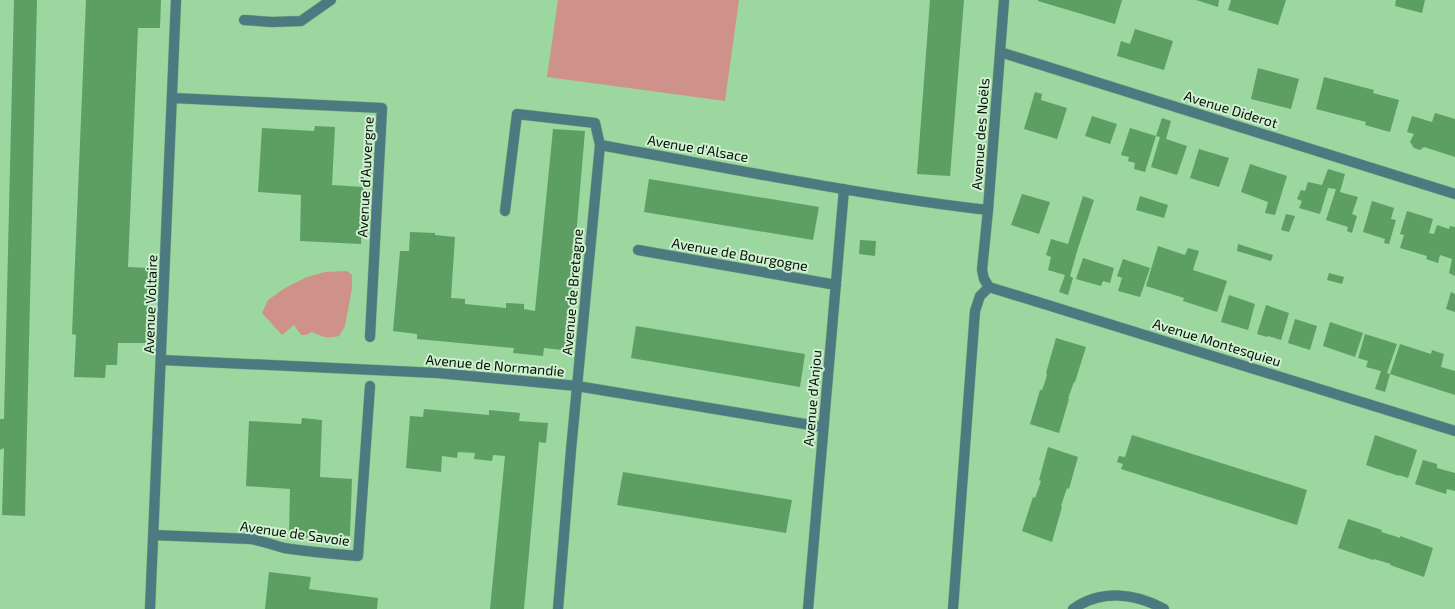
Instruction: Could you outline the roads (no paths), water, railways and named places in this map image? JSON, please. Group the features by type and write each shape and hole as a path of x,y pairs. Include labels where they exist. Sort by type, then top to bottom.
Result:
{"street":[{"name":"Avenue Voltaire","path":"150,609 162,360 176,0"},
{"path":"244,20 272,22 301,21 331,0"},
{"name":"Avenue des Noëls","path":"989,287 984,279 982,270 1004,0"},
{"name":"Avenue Diderot","path":"1000,52 1455,194"},
{"name":"Avenue d'Auvergne","path":"173,98 382,108 370,337"},
{"path":"505,211 517,114 595,123 600,145"},
{"name":"Avenue d'Alsace","path":"600,145 844,189 947,206 988,210"},
{"name":"Avenue de Bretagne","path":"558,609 600,145"},
{"name":"Avenue d'Anjou","path":"808,609 844,189"},
{"name":"Avenue de Bourgogne","path":"638,250 836,285"},
{"path":"953,609 975,311 980,296 989,287"},
{"name":"Avenue Montesquieu","path":"989,287 1455,431"},
{"name":"Avenue de Normandie","path":"162,360 437,372 577,386 823,427"},
{"name":"Avenue de Savoie","path":"153,535 251,539 264,541 282,547 316,553 358,556 370,386"},
{"path":"1073,609 1100,596 1120,595 1139,598 1164,609"}]}
